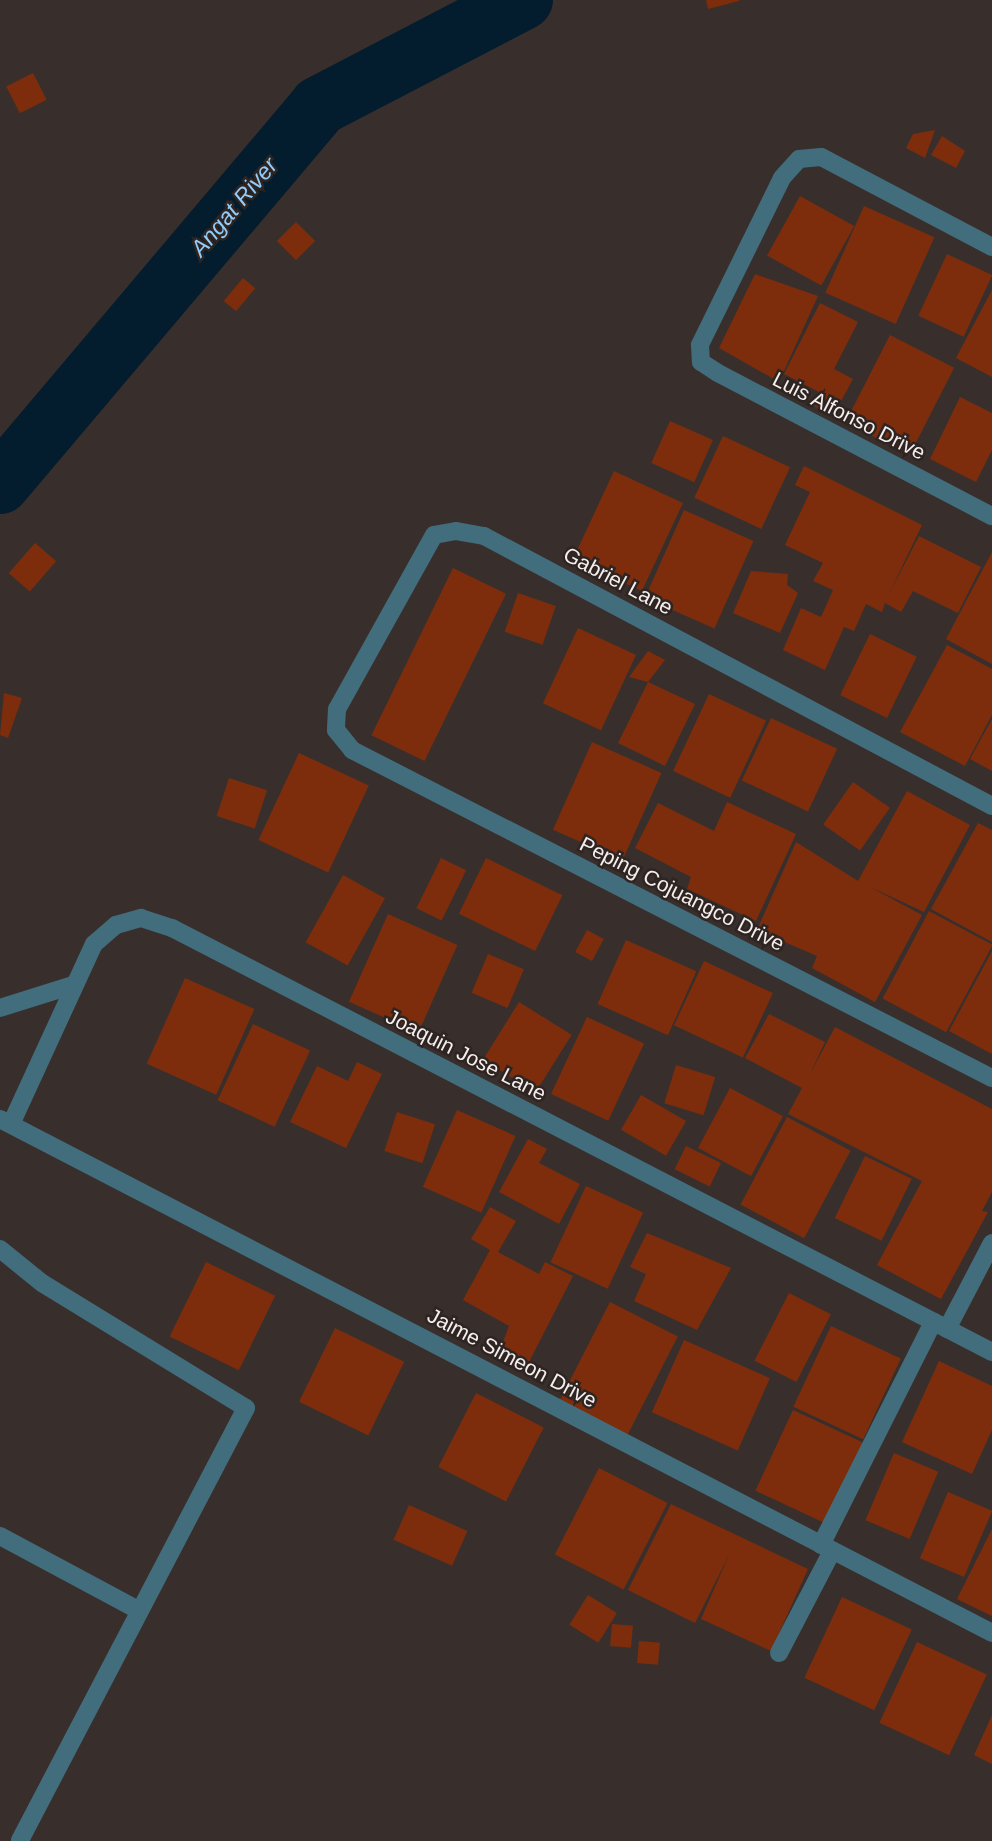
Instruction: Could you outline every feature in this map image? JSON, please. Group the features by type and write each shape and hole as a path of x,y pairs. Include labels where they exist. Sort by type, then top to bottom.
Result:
{"street":[{"name":"Luis Alfonso Drive","path":"992,247 821,157 799,159 782,178 700,345 701,362 718,373 992,516"},
{"name":"Gabriel Lane","path":"352,750 336,730 337,709 433,535 456,531 484,536 992,806"},
{"name":"Peping Cojuangco Drive","path":"352,750 992,1078"},
{"name":"Joaquin Jose Lane","path":"6,1120 94,944 116,925 141,918 172,928 992,1352"},
{"path":"0,1008 73,985"},
{"name":"Jaime Simeon Drive","path":"6,1120 992,1633"},
{"path":"779,1653 826,1548 940,1325 992,1243"},
{"path":"0,1249 42,1283 246,1408 136,1609 20,1841"},
{"path":"0,1535 136,1609"}],"building":[{"path":"706,0 739,0 739,1 708,9"},
{"path":"33,73 47,100 20,113 6,87"},
{"path":"935,130 925,158 906,148 913,134"},
{"path":"942,136 965,151 956,168 931,155"},
{"path":"800,196 854,226 821,286 767,255"},
{"path":"864,206 934,237 896,324 825,293"},
{"path":"296,222 315,241 296,260 277,241"},
{"path":"947,254 992,275 964,337 918,316"},
{"path":"755,274 818,296 779,382 719,348"},
{"path":"243,278 255,288 236,311 224,301"},
{"path":"992,290 992,377 956,358"},
{"path":"820,303 858,322 834,369 853,379 833,416 814,406 821,393 784,374"},
{"path":"890,335 954,368 910,455 846,422"},
{"path":"960,397 992,413 992,450 976,482 930,459"},
{"path":"670,421 713,440 694,482 651,463"},
{"path":"723,436 790,467 761,529 694,498"},
{"path":"804,466 922,525 889,594 919,536 981,567 958,613 913,591 901,612 885,603 882,612 866,604 854,631 844,627 825,670 783,650 801,608 821,617 833,590 813,581 823,563 785,545 810,492 795,485"},
{"path":"614,471 683,503 642,591 573,559"},
{"path":"684,510 753,541 714,629 645,598"},
{"path":"35,543 56,561 30,592 9,573"},
{"path":"992,552 992,664 946,639"},
{"path":"453,568 506,594 424,761 371,735"},
{"path":"751,571 788,574 787,585 798,593 780,633 733,613"},
{"path":"518,593 556,606 542,645 505,632"},
{"path":"578,628 636,655 601,730 543,703"},
{"path":"870,634 917,657 887,718 840,695"},
{"path":"947,645 992,669 992,715 965,766 900,732"},
{"path":"648,651 665,660 648,682 629,677"},
{"path":"648,682 695,704 665,766 618,743"},
{"path":"4,693 22,698 8,738 0,735"},
{"path":"709,694 766,721 730,798 673,771"},
{"path":"771,718 837,749 808,811 742,781"},
{"path":"992,719 992,771 970,759"},
{"path":"592,742 661,773 622,861 553,830"},
{"path":"299,753 369,786 328,873 258,840"},
{"path":"229,778 267,790 255,828 217,816"},
{"path":"853,782 890,808 860,850 823,825"},
{"path":"907,791 970,825 924,912 870,887 922,915 875,1002 812,968 817,956 757,930 796,842 858,881"},
{"path":"727,802 796,834 756,921 687,889 691,877 635,848 658,803 714,831"},
{"path":"978,823 992,830 992,942 931,909"},
{"path":"441,858 466,870 442,921 416,908"},
{"path":"486,858 562,895 535,951 459,914"},
{"path":"343,875 385,898 348,966 306,942"},
{"path":"929,911 992,944 946,1032 883,998"},
{"path":"388,914 457,945 418,1033 349,1002"},
{"path":"587,930 604,939 592,961 575,952"},
{"path":"626,940 696,971 668,1035 598,1004"},
{"path":"992,951 992,1054 949,1031"},
{"path":"488,954 524,969 507,1008 472,993"},
{"path":"704,961 773,993 743,1057 674,1025"},
{"path":"185,978 254,1009 216,1095 147,1064"},
{"path":"519,1002 572,1035 536,1093 483,1060"},
{"path":"769,1014 825,1042 810,1074 835,1027 992,1109 992,1192 982,1211 988,1212 941,1299 877,1265 922,1181 788,1114 802,1088 745,1058"},
{"path":"587,1017 644,1044 608,1121 551,1094"},
{"path":"253,1024 310,1051 275,1127 218,1100"},
{"path":"357,1062 382,1074 346,1148 290,1122 317,1066 348,1081"},
{"path":"676,1065 715,1077 704,1115 664,1103"},
{"path":"730,1088 783,1116 751,1176 698,1148"},
{"path":"641,1095 686,1121 666,1156 621,1130"},
{"path":"457,1110 515,1136 481,1213 423,1187"},
{"path":"397,1112 435,1124 422,1163 384,1151"},
{"path":"787,1117 851,1151 804,1238 741,1204"},
{"path":"528,1139 547,1149 539,1163 580,1184 559,1224 499,1192"},
{"path":"686,1146 721,1163 710,1186 675,1169"},
{"path":"865,1156 912,1179 881,1241 835,1218"},
{"path":"586,1186 643,1213 608,1289 551,1262"},
{"path":"490,1207 516,1221 498,1252 539,1274 545,1262 573,1276 528,1364 500,1350 509,1326 463,1300 490,1250 471,1239"},
{"path":"647,1233 731,1268 697,1330 634,1301 646,1274 630,1267"},
{"path":"206,1262 275,1296 239,1370 170,1337"},
{"path":"789,1293 831,1314 796,1382 754,1361"},
{"path":"610,1302 678,1337 627,1436 559,1402"},
{"path":"831,1326 901,1359 863,1439 793,1407"},
{"path":"335,1328 404,1362 368,1435 299,1402"},
{"path":"684,1340 770,1378 738,1450 652,1412"},
{"path":"939,1361 992,1386 992,1430 972,1474 902,1442"},
{"path":"476,1393 544,1428 506,1501 438,1467"},
{"path":"793,1410 863,1443 825,1523 755,1491"},
{"path":"894,1453 938,1472 910,1539 865,1520"},
{"path":"599,1468 668,1503 624,1589 555,1554"},
{"path":"948,1492 992,1511 964,1577 920,1558"},
{"path":"671,1504 808,1569 771,1651 701,1619 729,1555 695,1623 628,1590"},
{"path":"409,1505 467,1531 452,1566 394,1540"},
{"path":"992,1529 992,1616 957,1599"},
{"path":"588,1595 617,1613 598,1643 569,1625"},
{"path":"842,1597 912,1630 874,1710 804,1678"},
{"path":"612,1624 633,1626 631,1648 610,1646"},
{"path":"639,1641 660,1643 658,1665 637,1663"},
{"path":"917,1642 987,1675 949,1755 879,1723"},
{"path":"992,1715 992,1764 974,1755"}],"waterway":[{"name":"Angat River","path":"0,484 319,106 523,0"}]}
